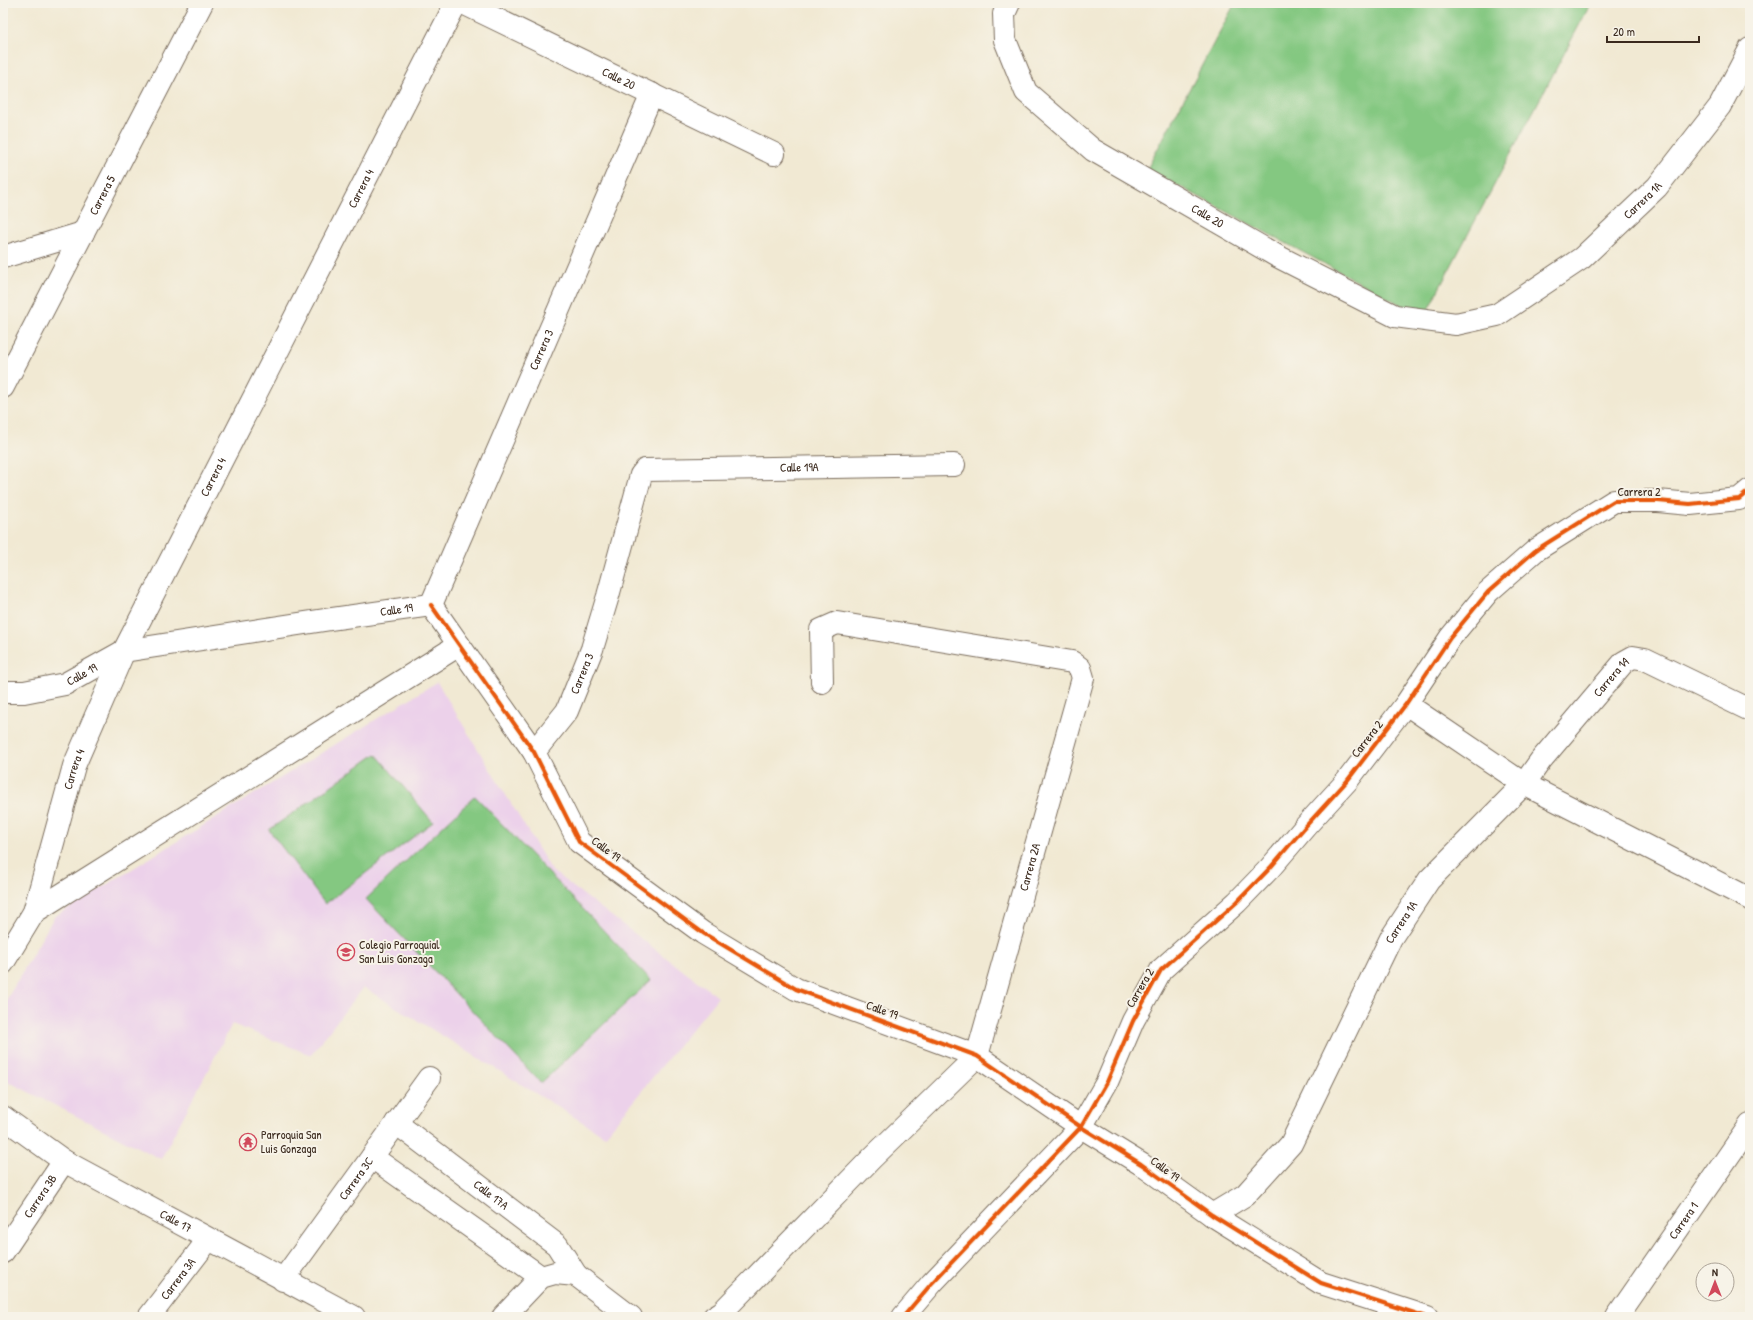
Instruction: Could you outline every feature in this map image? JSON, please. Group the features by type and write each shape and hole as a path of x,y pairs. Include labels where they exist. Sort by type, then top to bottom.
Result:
{"street":[{"name":"Carrera 5","path":"3,387 202,3"},
{"name":"Carrera 4","path":"3,963 34,912 74,766 124,651 456,3"},
{"name":"Calle 20","path":"463,3 774,154"},
{"name":"Calle 20","path":"1009,3 1004,14 1005,40 1026,92 1094,150 1277,256 1395,316 1456,324 1497,315"},
{"name":"Carrera 1A","path":"1497,315 1582,258 1657,187 1720,106 1750,49"},
{"name":"Carrera 3","path":"431,605 652,94"},
{"path":"3,257 83,233"},
{"name":"Calle 19A","path":"645,470 954,465"},
{"name":"Carrera 3","path":"534,752 567,711 592,649 641,475 645,470"},
{"name":"Carrera 2","path":"903,1317 932,1283 1081,1127 1107,1082 1133,1021 1161,970 1237,902 1270,868 1304,827 1347,780 1406,704 1450,638 1488,592 1536,550 1614,500 1658,501 1690,504 1739,500 1750,490"},
{"name":"Calle 19","path":"3,692 24,692 65,684 124,651 431,605 534,752 579,842 703,933 796,989 977,1056 1081,1127 1141,1164 1212,1215 1321,1283 1427,1317"},
{"name":"Carrera 2A","path":"822,682 821,630 836,623 1072,662 1080,668 1083,678 977,1056"},
{"path":"34,912 459,645"},
{"name":"Carrera 1A","path":"1212,1215 1245,1195 1291,1144 1391,938 1429,880 1524,784 1541,760 1624,662 1633,657 1645,659 1750,710"},
{"path":"1406,704 1524,784 1750,899"},
{"path":"714,1317 722,1312 872,1158 977,1056"},
{"name":"Carrera 3C","path":"283,1280 429,1078"},
{"name":"Calle 17","path":"3,1117 64,1161 208,1240 354,1317"},
{"name":"Calle 17A","path":"396,1123 557,1245 557,1275"},
{"name":"Carrera 1","path":"1617,1317 1750,1126"},
{"path":"372,1157 557,1275 631,1317"},
{"name":"Carrera 3B","path":"3,1252 64,1161"},
{"name":"Carrera 3A","path":"149,1317 208,1240"},
{"path":"504,1317 557,1275"}],"shaded area":[{"name":"Colegio Parroquial San Luis Gonzaga","path":"437,682 552,871 718,997 605,1136 363,987 311,1055 232,1024 161,1159 3,1079 3,1006 54,917"}],"green space":[{"path":"1235,3 1591,3 1424,317 1147,169"},
{"path":"376,754 433,822 325,904 269,830"},
{"path":"475,796 651,980 541,1083 366,899"}],"cycle path":[{"path":"903,1317 932,1283 1081,1127 1107,1082 1133,1021 1161,970 1237,902 1270,868 1347,781 1406,704 1450,638 1488,592 1536,550 1614,501 1658,501 1690,504 1739,499 1750,490"},
{"path":"431,605 534,752 579,842 703,933 796,989 977,1056 1081,1127 1141,1164 1212,1215 1321,1283 1427,1317"}],"place":[{"name":"Colegio Parroquial San Luis Gonzaga","path":"346,952"},
{"name":"Parroquia San Luis Gonzaga","path":"248,1142"}]}
